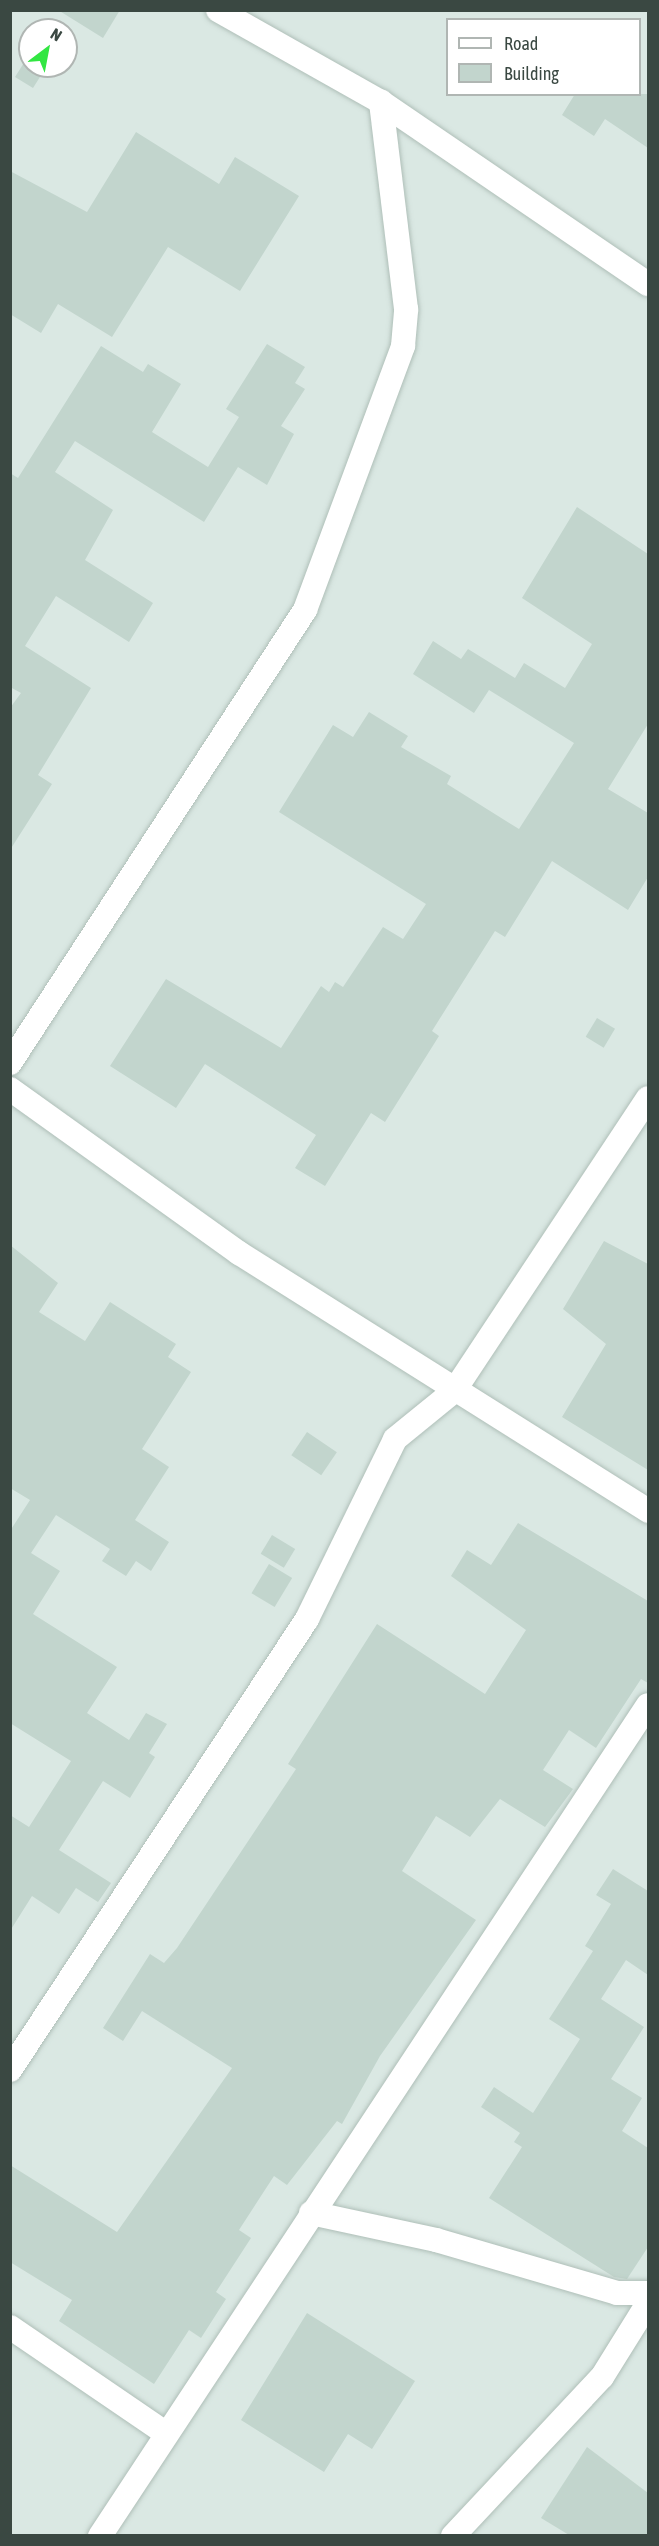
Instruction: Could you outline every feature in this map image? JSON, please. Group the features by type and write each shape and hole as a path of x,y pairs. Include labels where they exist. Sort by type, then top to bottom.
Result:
{"street":[{"path":"218,10 381,102 648,284"},
{"path":"10,1063 305,610 372,442 403,346 406,309 381,102"},
{"path":"10,1089 238,1253 648,1511"},
{"path":"10,2070 308,1619 395,1439 454,1390 648,1098"},
{"path":"100,2535 164,2432 648,1705"},
{"path":"311,2213 436,2240 617,2293 648,2293"},
{"path":"453,2535 602,2377 648,2303"},
{"path":"10,2327 164,2432"}],"shaded area":[{"path":"11,11 648,11 648,2535 11,2535"}],"building":[{"path":"58,10 120,10 103,38 78,22 78,18 71,18"},
{"path":"18,72 18,78 39,78 33,88 15,77"},
{"path":"641,94 648,94 648,148 605,119 594,136 562,115 574,96 641,96"},
{"path":"136,132 219,184 235,157 299,196 240,291 168,247 112,337 58,304 41,333 10,314 10,171 87,212"},
{"path":"267,344 305,367 295,383 305,389 281,426 294,434 267,485 238,467 204,522 75,441 55,472 113,510 85,560 153,603 129,642 56,596 25,646 91,688 38,775 52,784 10,850 10,708 21,693 10,687 10,473 18,478 101,346 143,372 148,364 181,384 152,432 208,467 239,417 226,409"},
{"path":"577,507 648,554 648,724 608,789 648,813 648,877 628,910 552,861 505,937 495,931 432,1031 439,1036 385,1122 371,1113 325,1186 295,1168 316,1135 205,1064 176,1108 110,1066 166,979 281,1048 321,986 329,992 335,982 343,987 383,927 403,939 426,904 279,812 333,725 353,737 369,712 408,736 401,747 451,776 447,784 519,829 574,743 489,690 474,713 413,674 433,641 461,659 468,649 515,678 524,663 565,688 592,644 522,598"},
{"path":"597,1018 615,1029 604,1048 586,1037"},
{"path":"604,1241 648,1264 648,1470 562,1417 606,1344 563,1309"},
{"path":"10,1245 58,1283 39,1312 85,1341 110,1302 176,1344 168,1357 191,1372 142,1449 169,1467 135,1520 169,1542 151,1571 136,1561 126,1576 102,1561 110,1549 56,1515 31,1553 60,1571 33,1614 117,1667 87,1713 129,1740 146,1713 167,1724 149,1753 155,1757 130,1798 103,1781 59,1850 111,1883 98,1902 76,1888 59,1914 32,1896 10,1931 10,1815 29,1827 71,1761 10,1723 10,1531 30,1500 10,1488"},
{"path":"307,1432 337,1452 321,1475 291,1455"},
{"path":"518,1523 648,1601 648,1683 641,1679 596,1748 569,1730 543,1770 573,1789 545,1827 500,1799 470,1837 436,1816 402,1871 476,1920 380,2056 342,2124 337,2121 287,2185 274,2176 239,2230 251,2238 216,2292 226,2299 201,2338 189,2330 154,2384 59,2321 72,2300 10,2262 10,2165 117,2232 232,2068 142,2011 123,2041 103,2028 150,1954 164,1963 177,1948 296,1769 288,1764 377,1624 485,1694 526,1630 451,1576 467,1550 491,1565"},
{"path":"272,1535 295,1549 284,1568 261,1554"},
{"path":"269,1564 292,1578 275,1607 251,1593"},
{"path":"613,1869 648,1891 648,1975 626,1960 601,1999 644,2027 611,2079 642,2098 622,2131 648,2148 648,2247 627,2279 614,2277 489,2198 522,2147 514,2142 520,2133 481,2107 494,2087 533,2113 580,2039 549,2019 593,1951 585,1946 611,1904 596,1895"},
{"path":"307,2313 415,2381 372,2449 348,2434 324,2472 241,2420"},
{"path":"587,2447 648,2493 648,2535 569,2535 541,2518"}]}
